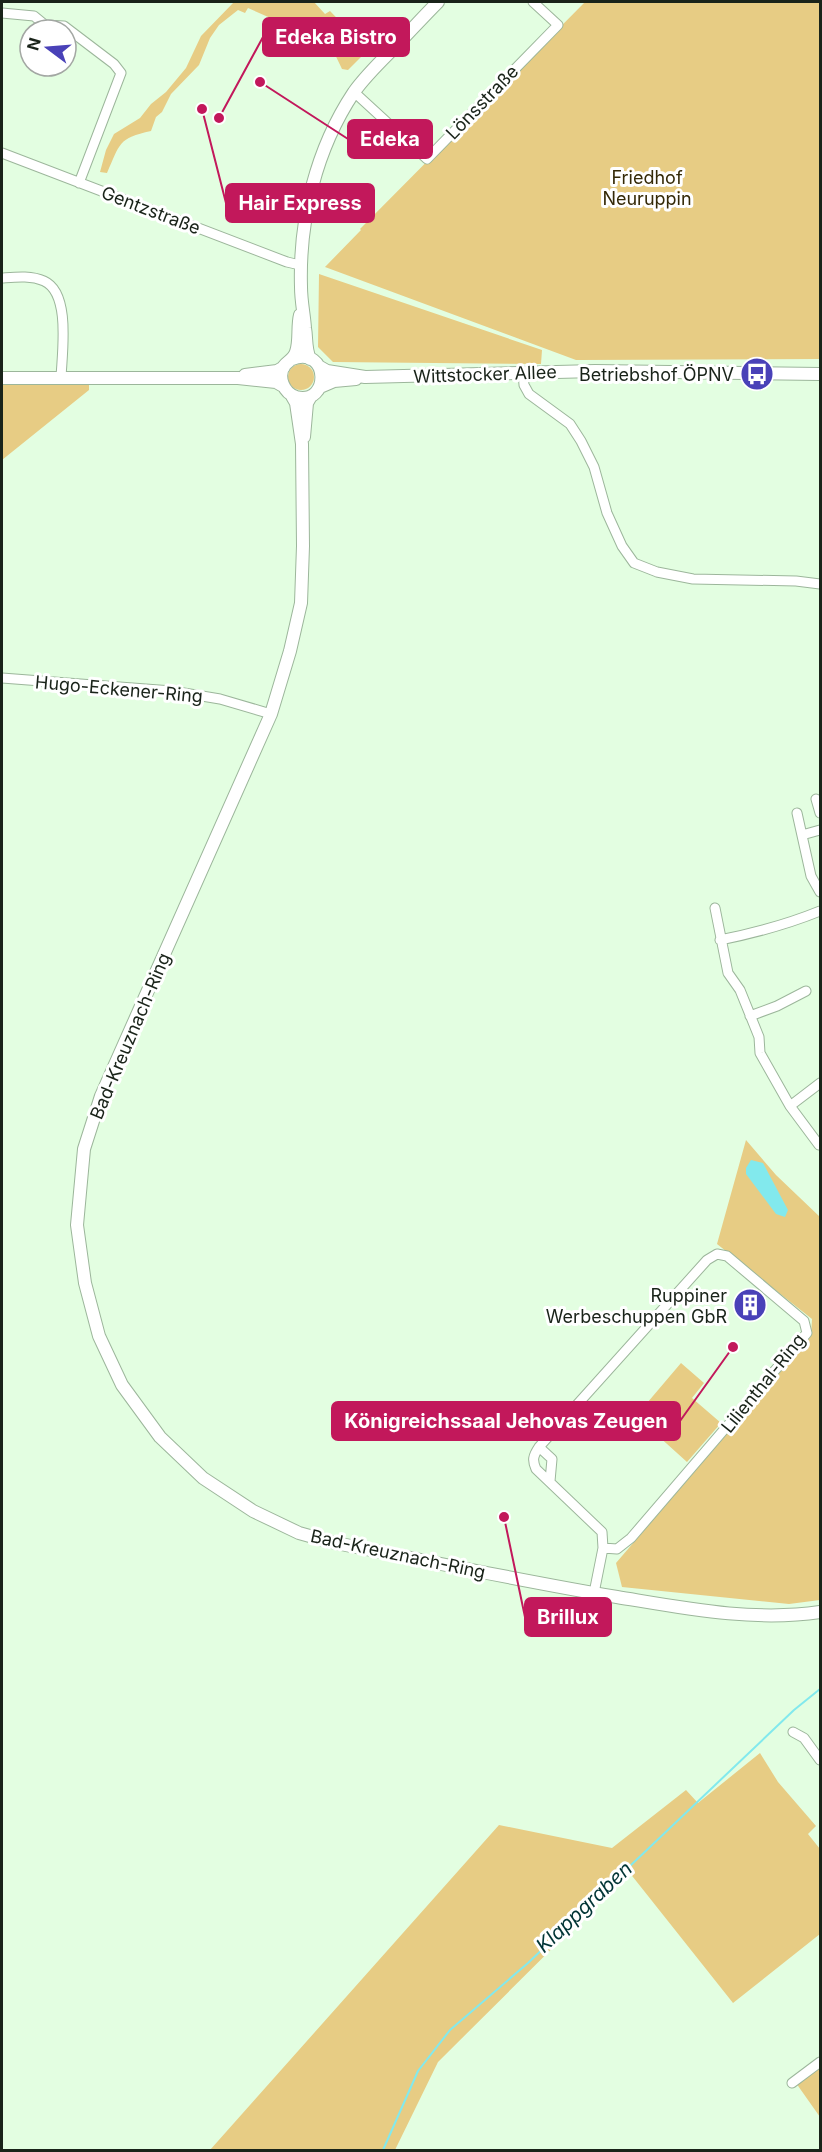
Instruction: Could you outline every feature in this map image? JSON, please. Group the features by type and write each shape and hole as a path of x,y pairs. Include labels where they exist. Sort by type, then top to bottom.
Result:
{"main road":[{"path":"315,391 322,380 306,345 306,331 301,308 300,265 303,232 316,172 326,144 354,92 438,2"},
{"path":"283,386 282,374 297,345 301,308"},
{"name":"Wittstocker Allee","path":"238,378 253,373 277,371 300,356 327,371 365,376 595,371 820,374"},
{"name":"Wittstocker Allee","path":"292,396 305,398 334,381 348,381 365,376"},
{"path":"2,378 238,378 276,382 292,396"},
{"name":"Bad-Kreuznach-Ring","path":"302,444 307,403 315,391"},
{"name":"Bad-Kreuznach-Ring","path":"292,396 296,403 302,444 303,546 301,603 290,651 271,714 101,1096 84,1149 77,1225 85,1283 99,1336 122,1385 160,1437 203,1478 253,1511 298,1533 331,1542 594,1593 728,1614 820,1612"}],"street":[{"name":"Lönsstraße","path":"354,92 427,159 558,26 533,2"},
{"path":"2,13 34,16 45,25 64,26 114,64 121,73 79,183"},
{"name":"Gentzstraße","path":"2,153 300,265"},
{"path":"2,278 46,281 57,294 62,310 61,378"},
{"path":"523,373 524,385 529,394 570,424 582,441 594,467 607,513 622,546 634,563 657,572 693,579 796,581 820,584"},
{"name":"Hugo-Eckener-Ring","path":"2,678 172,691 220,699 271,714"},
{"path":"816,799 820,813"},
{"path":"797,813 811,876 820,892"},
{"path":"802,835 820,830"},
{"path":"715,908 728,973 740,990 759,1037 760,1053 790,1106 819,1145"},
{"path":"720,940 782,925 820,911"},
{"path":"750,1016 806,992"},
{"path":"790,1106 820,1083"},
{"name":"Lilienthal-Ring","path":"539,1447 706,1260 717,1254 727,1256 804,1321 807,1333 631,1538 617,1549 603,1548"},
{"path":"550,1481 552,1459 539,1447 533,1461 536,1469 602,1532 603,1548 594,1593"},
{"path":"793,1732 804,1738 820,1760"},
{"path":"792,2084 820,2062"}],"green space":[{"path":"234,2 314,2 325,14 330,11 368,50 348,70 342,69 330,44 248,8 245,13 238,10 219,25 210,38 199,65 171,94 162,112 156,117 151,131 126,140 118,149 107,173 100,172 106,150 114,134 140,118 151,104 166,92 186,68 201,36"},
{"name":"Friedhof Neuruppin","path":"585,2 820,2 820,359 576,360 325,267"},
{"path":"319,274 542,350 541,364 333,362 318,347"},
{"path":"301,364 310,368 314,377 310,386 301,390 292,386 288,377 292,368"},
{"path":"2,382 89,382 89,390 2,460"},
{"path":"746,1140 776,1175 820,1217 820,1600 789,1604 622,1587 616,1563 811,1336 812,1319 717,1244"},
{"path":"681,1363 704,1383 692,1398 721,1423 687,1462 636,1416"},
{"path":"760,1753 778,1782 816,1826 808,1834 820,1849 820,1934 733,2003 629,1872 438,2062 395,2150 210,2150 499,1825 612,1848 686,1790 698,1803"},
{"path":"820,2064 820,2117 796,2083"}],"water":[{"path":"751,1160 763,1163 788,1210 785,1217 776,1214 746,1174 746,1168"}],"waterway":[{"name":"Klappgraben","path":"383,2150 418,2071 450,2030 528,1963 794,1710 820,1689"}],"place":[{"name":"Edeka","path":"260,82"},
{"name":"Hair Express","path":"202,109"},
{"name":"Edeka Bistro","path":"219,118"},
{"name":"Betriebshof ÖPNV","path":"757,374"},
{"name":"Ruppiner Werbeschuppen GbR","path":"750,1305"},
{"name":"Königreichssaal Jehovas Zeugen","path":"733,1347"},
{"name":"Brillux","path":"504,1517"}]}
